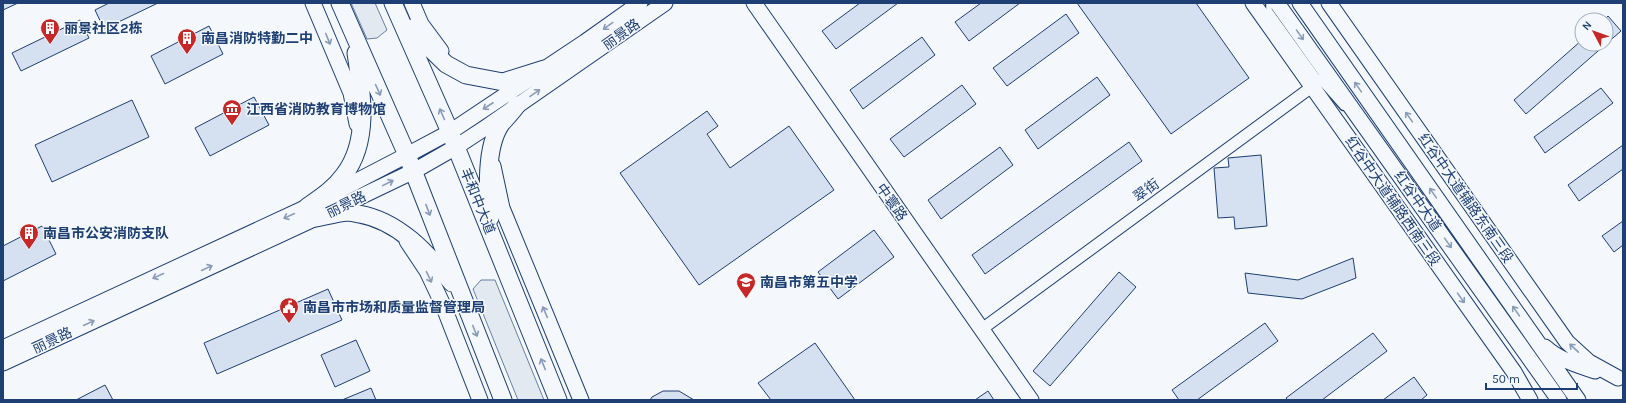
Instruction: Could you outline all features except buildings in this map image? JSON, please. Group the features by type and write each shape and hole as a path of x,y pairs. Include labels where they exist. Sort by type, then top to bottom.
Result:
{"main road":[{"path":"340,3 414,171 460,293 503,400"},
{"path":"396,10 425,45 446,64 466,75 503,82 544,69"},
{"name":"丰和中大道","path":"396,10 453,139 558,400"},
{"path":"312,213 344,175 354,160 360,138 363,110 352,31"},
{"path":"492,235 488,192 494,142 501,125 517,105"},
{"path":"312,213 348,212 375,218 388,223 402,232 442,272 460,293"}],"street":[{"path":"313,3 351,93 360,138"},
{"path":"412,3 421,24 438,48 466,75"},
{"name":"丽景路","path":"3,348 312,213 414,171 544,69 640,3"},
{"name":"丽景路","path":"3,363 312,213 407,155 453,139 517,105 665,3"},
{"name":"中寰路","path":"754,3 1031,400"},
{"name":"红谷中大道辅路西南三段","path":"1253,3 1320,81 1514,372 1530,400"},
{"name":"红谷中大道","path":"1277,3 1320,81 1386,157 1559,400"},
{"name":"红谷中大道","path":"1300,3 1578,400"},
{"name":"红谷中大道辅路东南三段","path":"1329,3 1567,342 1589,362 1620,378"},
{"name":"翠街","path":"982,329 1320,81"},
{"path":"491,158 502,208 582,400"},
{"path":"402,232 427,272 443,305 480,400"},
{"path":"1534,336 1552,353 1572,363 1620,378"},
{"path":"1524,352 1536,378 1537,400"}],"lane":[{"path":"1269,3 1269,10 1320,81"}],"shaded area":[{"path":"351,3 375,3 387,30 377,38 367,39"},
{"path":"481,280 495,280 544,400 518,400 473,289"}],"place":[{"name":"丽景社区2栋","path":"50,45"},
{"name":"南昌消防特勤二中","path":"187,55"},
{"name":"江西省消防教育博物馆","path":"232,126"},
{"name":"南昌市公安消防支队","path":"29,250"},
{"name":"南昌市第五中学","path":"746,299"},
{"name":"南昌市市场和质量监督管理局","path":"289,324"}]}
